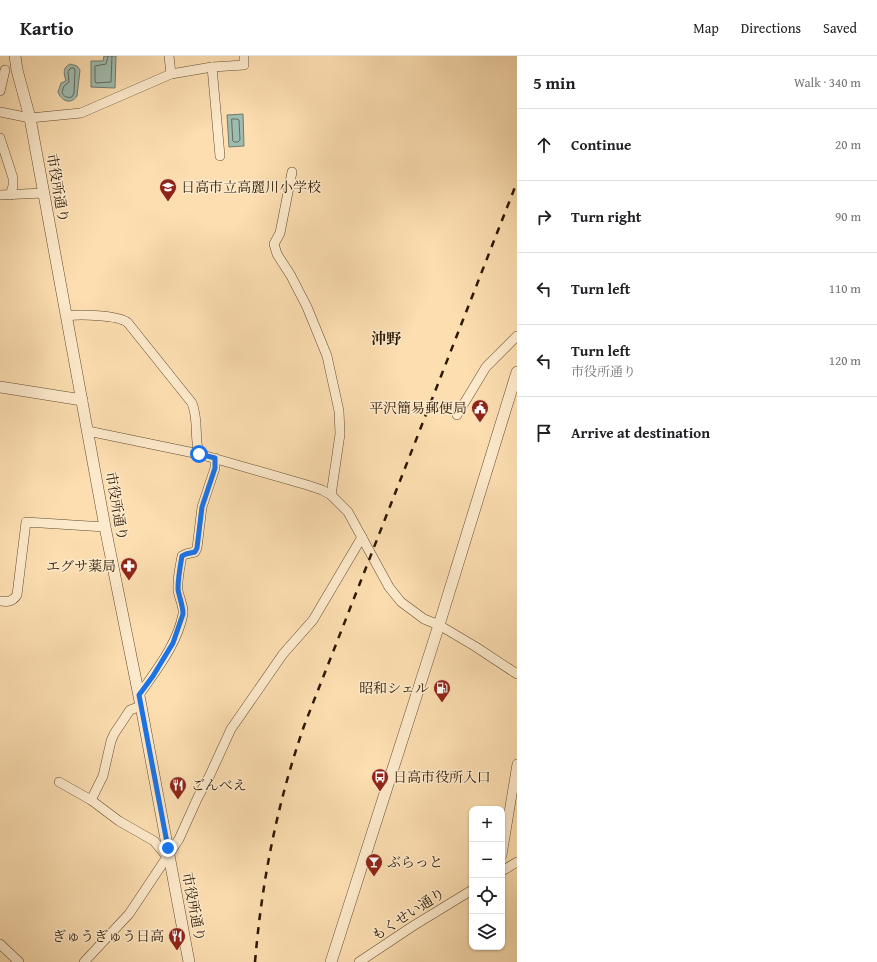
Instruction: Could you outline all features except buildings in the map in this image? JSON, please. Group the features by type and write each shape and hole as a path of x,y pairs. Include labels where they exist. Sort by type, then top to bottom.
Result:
{"street":[{"name":"市役所通り","path":"15,56 17,70 30,118 105,526 190,962"},
{"path":"169,56 171,74"},
{"path":"0,112 30,118 81,113 171,74 212,67 244,65 244,56"},
{"path":"212,67 220,156"},
{"path":"0,91 2,70 17,70"},
{"path":"0,138 13,178 13,186 10,195"},
{"path":"292,172 280,233 274,244 277,254 291,276 307,307 327,356 340,411 340,434 331,495"},
{"path":"0,195 44,193"},
{"path":"67,316 86,315 122,319 128,323 192,403 196,413 196,444 199,454"},
{"path":"457,415 486,368 517,336"},
{"path":"331,962 517,372"},
{"path":"0,387 82,400"},
{"path":"88,432 215,458 307,484 331,495 348,512 389,587 401,602 424,619 438,625 476,647 517,674"},
{"path":"91,800 103,776 114,734 130,710 140,700 178,632 183,610 178,590 182,556 195,552 197,548 202,507 215,468 215,458"},
{"path":"0,601 9,602 14,599 17,594 26,522 105,526"},
{"path":"84,962 130,914 168,853 179,839 231,729 283,654 313,620 362,538"},
{"path":"504,842 517,764"},
{"path":"59,782 91,800 119,821 154,842 164,852 168,853"},
{"path":"505,869 517,862"},
{"name":"もくせい通り","path":"359,962 413,926 469,892"},
{"path":"0,944 19,962"}],"water":[{"path":"104,56 116,56 115,88 91,87 91,61 103,61"},
{"path":"70,64 77,66 80,70 77,96 75,99 66,101 61,98 58,92 61,83 66,81 64,74 65,69"},
{"path":"243,114 244,146 229,147 227,115"}],"railway":[{"path":"255,962 266,872 278,813 294,755 517,182"}],"place":[{"name":"日高市立高麗川小学校","path":"168,202"},
{"name":"平沢簡易郵便局","path":"480,423"},
{"name":"エグサ薬局","path":"129,581"},
{"name":"昭和シェル","path":"442,703"},
{"name":"日高市役所入口","path":"380,792"},
{"name":"ごんべえ","path":"178,800"},
{"name":"ぶらっと","path":"374,877"},
{"name":"ぎゅうぎゅう日高","path":"177,951"}],"district":[{"name":"沖野","path":"386,338"}],"route":[{"path":"168,848 139,695 153,676 173,643 183,614 178,590 182,556 195,552 197,548 203,500 215,468 215,458 199,454"}]}
